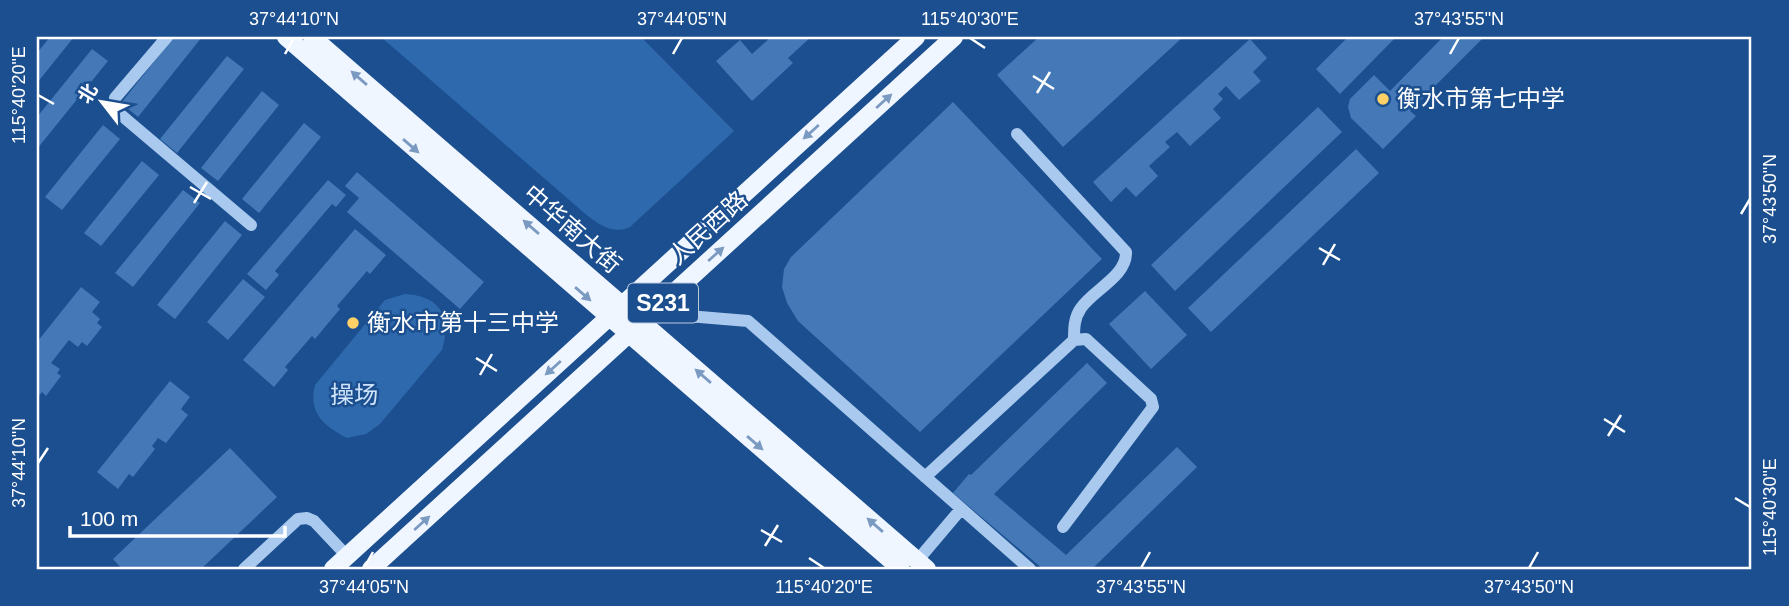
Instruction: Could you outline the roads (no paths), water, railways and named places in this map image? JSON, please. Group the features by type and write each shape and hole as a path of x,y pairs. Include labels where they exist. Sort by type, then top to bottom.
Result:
{"main road":[{"name":"中华南大街","path":"286,37 615,311 641,323 922,565"},
{"name":"中华南大街","path":"312,37 615,311"},
{"name":"人民西路","path":"333,569 916,37"},
{"name":"人民西路","path":"371,569 954,37"},
{"name":"中华南大街","path":"641,323 901,569"}],"lane":[{"path":"167,37 115,98 114,109 251,225"},
{"path":"1017,134 1126,252 1123,267 1081,308 1074,324 1073,340"},
{"path":"641,323 748,321 1030,569"},
{"path":"925,477 1073,340 1086,339 1151,399 1153,407 1063,527"},
{"path":"922,565 961,509"},
{"path":"244,569 298,519 307,518 314,521 347,556"}],"place":[{"name":"衡水市第七中学","path":"1383,99"},
{"name":"衡水市第十三中学","path":"353,323"}],"park label":[{"name":"操场","path":"354,395"}]}
